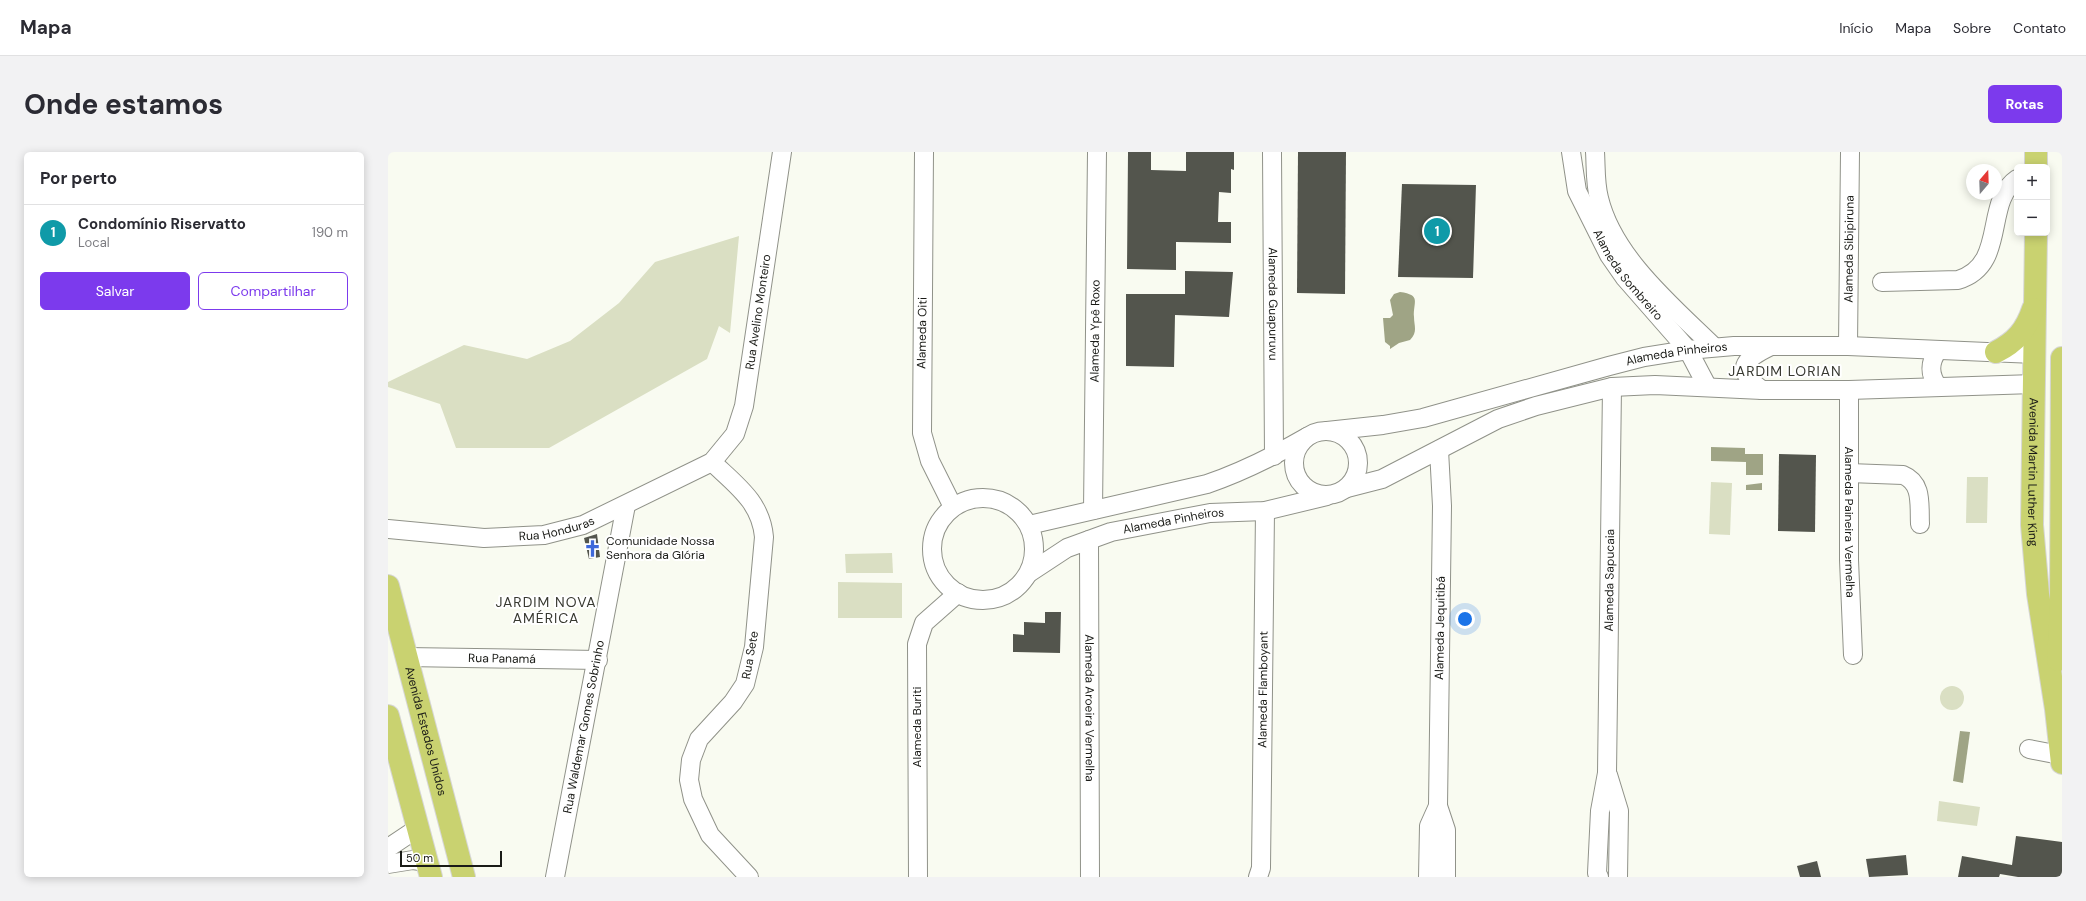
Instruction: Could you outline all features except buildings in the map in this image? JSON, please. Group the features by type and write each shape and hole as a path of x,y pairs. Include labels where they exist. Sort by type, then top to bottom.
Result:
{"main road":[{"name":"Avenida Martin Luther King","path":"2036,236 2032,526 2038,594 2056,709 2061,759"},
{"path":"1996,352 2009,345 2024,330 2035,302"},
{"path":"2035,354 2060,363"},
{"name":"Avenida Martin Luther King","path":"2056,709 2061,605 2060,363"},
{"path":"2034,384 2060,363"},
{"name":"Avenida Estados Unidos","path":"388,586 464,877"},
{"path":"388,716 429,869"}],"street":[{"name":"Rua Avelino Monteiro","path":"712,462 735,434 744,406 782,152"},
{"name":"Alameda Oiti","path":"924,152 922,433 930,461 953,507"},
{"name":"Alameda Ypê Roxo","path":"1092,510 1097,152"},
{"name":"Alameda Guapuruvu","path":"1272,152 1274,456"},
{"name":"Alameda Sombreiro","path":"1571,152 1575,181 1582,201 1609,255 1625,278 1688,350 1707,386"},
{"name":"Alameda Sombreiro","path":"1595,152 1596,181 1604,212 1622,246 1650,284 1714,347"},
{"name":"Alameda Sibipiruna","path":"1848,346 1850,152"},
{"path":"1882,282 1958,280 1969,277 1977,271 1986,258 2004,193 2014,180"},
{"path":"1575,181 1596,181"},
{"path":"1762,390 1750,382 1745,372 1745,365 1752,356 1769,346"},
{"name":"Alameda Pinheiros","path":"1327,431 1383,425 1423,418 1644,357 1714,347 1848,346 2035,354"},
{"path":"1938,350 1933,356 1930,368 1932,378 1938,387"},
{"name":"Alameda Pinheiros","path":"1347,488 1382,479 1498,419 1536,406 1612,387 1655,385 1707,386 1762,390 1849,390 2034,384"},
{"name":"Alameda Sapucaia","path":"1599,877 1597,873 1600,811 1607,772 1612,387"},
{"name":"Alameda Paineira Vermelha","path":"1849,390 1849,560 1853,654"},
{"path":"1029,525 1207,484 1274,456 1306,437 1316,432 1327,431 1338,433 1347,439 1356,453 1358,469 1354,480 1347,488 1338,494 1327,496 1308,490 1300,483 1295,474 1293,464 1299,444 1306,437"},
{"name":"Alameda Jequitibá","path":"1439,450 1442,506 1438,806 1446,830 1446,877"},
{"name":"Rua Honduras","path":"388,529 484,538 544,535 583,525 712,462"},
{"name":"Rua Sete","path":"712,462 756,507 763,524 764,537 754,647 745,684 733,702 699,739 691,760 689,780 693,800 710,835 749,877"},
{"path":"1849,473 1904,475 1911,478 1918,486 1920,524"},
{"name":"Alameda Pinheiros","path":"1029,573 1067,548 1129,528 1210,513 1265,511 1327,496"},
{"path":"992,499 1003,502 1018,511 1029,525 1034,540 1034,557 1029,573 1019,586 1005,595 989,600 978,599 958,593 945,582 936,568 932,551 936,529 942,519 953,507 969,500 992,499"},
{"name":"Rua Waldemar Gomes Sobrinho","path":"555,877 598,660 626,505"},
{"name":"Alameda Flamboyant","path":"1261,874 1265,511"},
{"name":"Alameda Aroeira Vermelha","path":"1089,540 1090,877"},
{"name":"Alameda Buriti","path":"918,877 917,644 924,623 958,593"},
{"name":"Rua Panamá","path":"406,657 598,660"},
{"path":"2029,749 2061,759"},
{"name":"Alameda Sapucaia","path":"1607,772 1619,811 1618,877"},
{"name":"Alameda Jequitibá","path":"1428,877 1429,826 1438,806"},
{"path":"388,848 418,828"},
{"path":"392,859 429,869"}],"shaded area":[{"path":"739,236 730,333 719,326 707,359 549,448 456,448 440,404 388,387 388,382 464,345 527,359 570,341 619,303 655,262"},
{"path":"1400,292 1407,293 1414,297 1415,332 1410,340 1399,343 1390,349 1390,346 1385,342 1383,318 1390,318 1393,315 1390,300 1394,294"},
{"path":"1711,447 1745,448 1745,454 1763,454 1763,475 1746,475 1746,462 1711,461"},
{"path":"1967,477 1988,477 1987,523 1966,523"},
{"path":"1711,482 1732,483 1730,535 1709,534"},
{"path":"1762,483 1762,490 1746,490 1746,485"},
{"path":"892,553 893,573 846,573 845,554"},
{"path":"838,582 902,583 902,618 838,618"},
{"path":"1952,686 1961,689 1964,698 1961,707 1952,710 1943,707 1940,698 1943,689"},
{"path":"1960,731 1970,732 1963,783 1953,781"},
{"path":"1939,801 1980,807 1977,826 1937,821"}],"place":[{"name":"Condomínio Riservatto","path":"1437,231"},
{"name":"Comunidade Nossa Senhora da Glória","path":"593,548"}],"district":[{"name":"JARDIM LORIAN","path":"1785,371"},
{"name":"JARDIM NOVA AMÉRICA","path":"546,610"}]}
